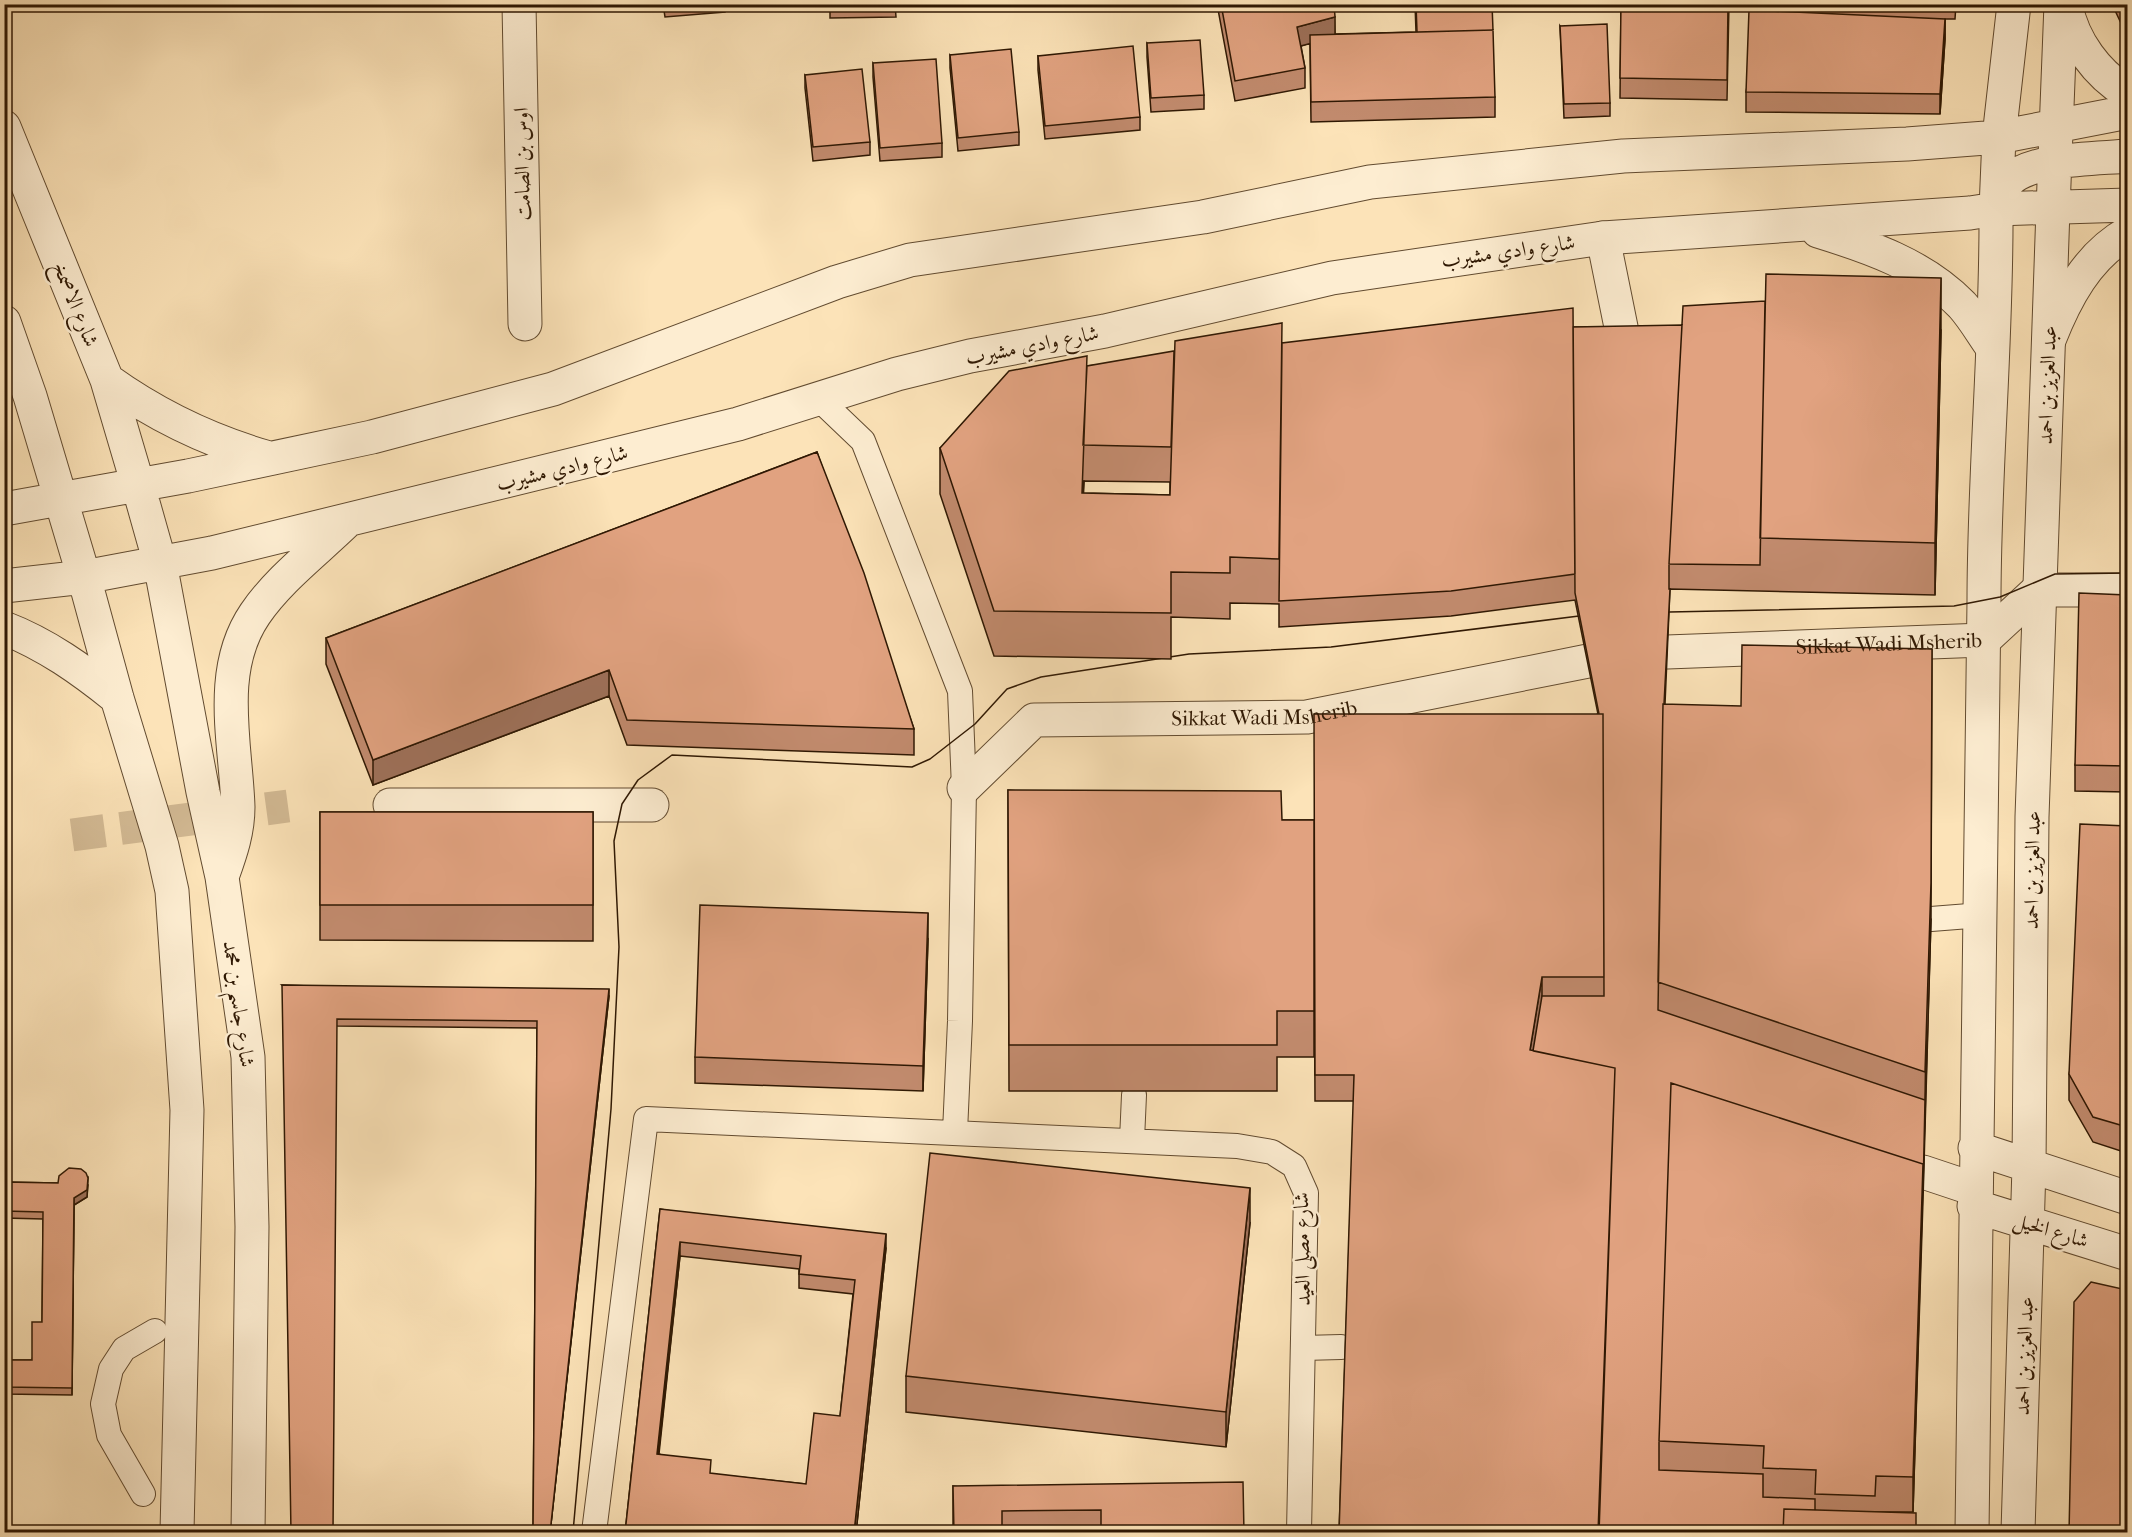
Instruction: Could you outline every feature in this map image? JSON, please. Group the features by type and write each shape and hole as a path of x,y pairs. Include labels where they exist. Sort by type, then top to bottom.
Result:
{"street":[{"name":"اوس بن الصامت","path":"519,4 525,324"},
{"path":"1972,1533 1974,1197 1982,915 1984,640 1992,347 2000,136 2014,4"},
{"path":"2064,4 2075,35 2086,53 2099,70 2127,93"},
{"name":"عبد العزيز بن احمد","path":"2018,1533 2028,1223 2032,817 2038,590 2054,208 2055,128 2064,4"},
{"path":"4,509 272,459 383,434 553,388 837,282 910,260 1203,216 1370,182 1623,156 1907,144 2000,136 2055,128 2127,112"},
{"name":"شارع الاصمخ","path":"4,126 107,380 138,485"},
{"path":"1996,209 2008,182 2025,171 2055,163 2127,156"},
{"path":"2054,208 2127,205"},
{"name":"شارع وادي مشيرب","path":"4,586 84,577 160,563 346,522 738,424 897,374 970,356 1105,331 1332,278 1603,238 1802,226 1996,209 2054,208"},
{"path":"1802,226 1894,257 1929,277 1962,306 1992,347"},
{"path":"2049,340 2077,282 2098,257 2127,233"},
{"path":"1603,238 1622,332"},
{"path":"4,322 84,577 117,698 162,846 172,891 187,1110 177,1533"},
{"path":"107,380 148,408 184,428 226,445 272,459"},
{"name":"شارع جاسم بن محمد","path":"138,485 160,563 203,792 222,877 248,1057 252,1239 248,1533"},
{"path":"222,877 235,839 238,807 234,775 232,671 238,646 255,614 346,522"},
{"path":"2038,590 2127,590"},
{"name":"Sikkat Wadi Msherib","path":"1667,652 1984,640 2038,590"},
{"path":"4,628 53,652 117,698"},
{"name":"Sikkat Wadi Msherib","path":"964,788 1034,720 1307,717 1588,661"},
{"path":"390,805 652,805"},
{"path":"1975,1148 2127,1198"},
{"name":"شارع الخيل","path":"1923,1172 2028,1223 2127,1254"}],"lane":[{"path":"819,399 863,441 960,691 964,788 960,1021 955,1132"},
{"path":"1931,919 1982,915"},
{"path":"1132,1140 1134,1095"},
{"name":"شارع مصلى العيد","path":"594,1533 646,1119 1132,1140 1237,1146 1272,1152 1294,1166 1305,1193 1299,1533"},
{"path":"143,1494 109,1436 103,1404 111,1370 124,1349 155,1331"},
{"path":"1303,1348 1341,1347"}],"building":[{"path":"664,4 725,4 725,5 665,10"},
{"path":"830,4 895,4 896,10 830,11"},
{"path":"1221,4 1334,4 1335,17 1297,27 1305,68 1235,81"},
{"path":"1416,4 1492,4 1493,30 1417,32"},
{"path":"1621,4 1728,4 1727,80 1620,78"},
{"path":"1749,10 1945,19 1940,94 1746,92"},
{"path":"1607,24 1610,103 1564,104 1560,26"},
{"path":"1493,30 1495,97 1311,102 1310,35"},
{"path":"1200,40 1204,95 1151,98 1147,43"},
{"path":"1133,46 1140,117 1045,126 1038,56"},
{"path":"1011,49 1019,132 958,138 950,55"},
{"path":"936,59 942,143 880,148 873,63"},
{"path":"862,69 870,142 813,147 805,75"},
{"path":"1766,274 1941,278 1935,543 1760,538"},
{"path":"1765,301 1760,565 1669,564 1683,306"},
{"path":"1573,308 1575,574 1451,591 1279,601 1282,343"},
{"path":"1282,323 1279,559 1230,557 1230,573 1171,572 1171,613 994,611 940,448 1009,371 1087,356 1082,493 1170,495 1175,341"},
{"path":"1682,325 1663,704 1658,1010 1925,1100 1923,1193 1923,1164 1671,1083 1659,1470 1763,1474 1763,1497 1815,1499 1815,1510 1784,1509 1783,1533 1599,1533 1615,1068 1533,1051 1542,996 1604,996 1603,714 1599,714 1575,593 1573,327"},
{"path":"1174,351 1171,447 1083,445 1087,366"},
{"path":"817,452 864,573 914,729 627,720 609,670 373,760 326,638"},
{"path":"2079,593 2127,595 2127,766 2075,765"},
{"path":"1742,645 1932,649 1931,883 1925,1072 1658,982 1663,704 1741,706"},
{"path":"1314,714 1603,714 1604,977 1542,977 1530,1050 1615,1068 1598,1533 1339,1533 1354,1075 1315,1075"},
{"path":"1008,790 1281,791 1282,820 1314,820 1314,1011 1277,1011 1277,1045 1009,1045"},
{"path":"320,812 593,812 593,905 320,905"},
{"path":"2080,824 2127,826 2127,1127 2093,1117 2069,1074"},
{"path":"700,905 928,913 923,1066 695,1057"},
{"path":"282,985 609,989 550,1533 533,1533 537,1021 337,1019 333,1533 291,1533"},
{"path":"1671,1083 1923,1164 1913,1477 1876,1476 1875,1496 1815,1494 1816,1470 1763,1468 1764,1446 1659,1441"},
{"path":"930,1153 1250,1188 1226,1412 906,1376"},
{"path":"69,1168 81,1169 88,1178 87,1190 74,1198 72,1388 4,1387 4,1360 32,1360 32,1322 42,1322 43,1212 4,1211 4,1182 58,1183 59,1176"},
{"path":"660,1209 886,1234 854,1533 625,1533","holes":["680,1242 801,1256 799,1274 855,1280 840,1416 814,1413 806,1484 710,1473 711,1460 657,1454"]},
{"path":"2091,1282 2127,1290 2127,1533 2069,1533 2074,1302"},
{"path":"1243,1482 1244,1533 1101,1533 1101,1510 1002,1511 1002,1533 954,1533 953,1486"},
{"path":"1784,1509 1916,1513 1916,1533 1783,1533"}],"tunnel":[{"path":"72,835 288,806"}],"tram line":[{"path":"1669,612 1954,606 2000,597 2055,574 2128,573"},
{"path":"573,1532 611,1109 619,947 614,841 622,804 638,780 672,755 912,767 930,759 975,724 1007,689 1041,677 1189,654 1331,647 1579,616"}]}
